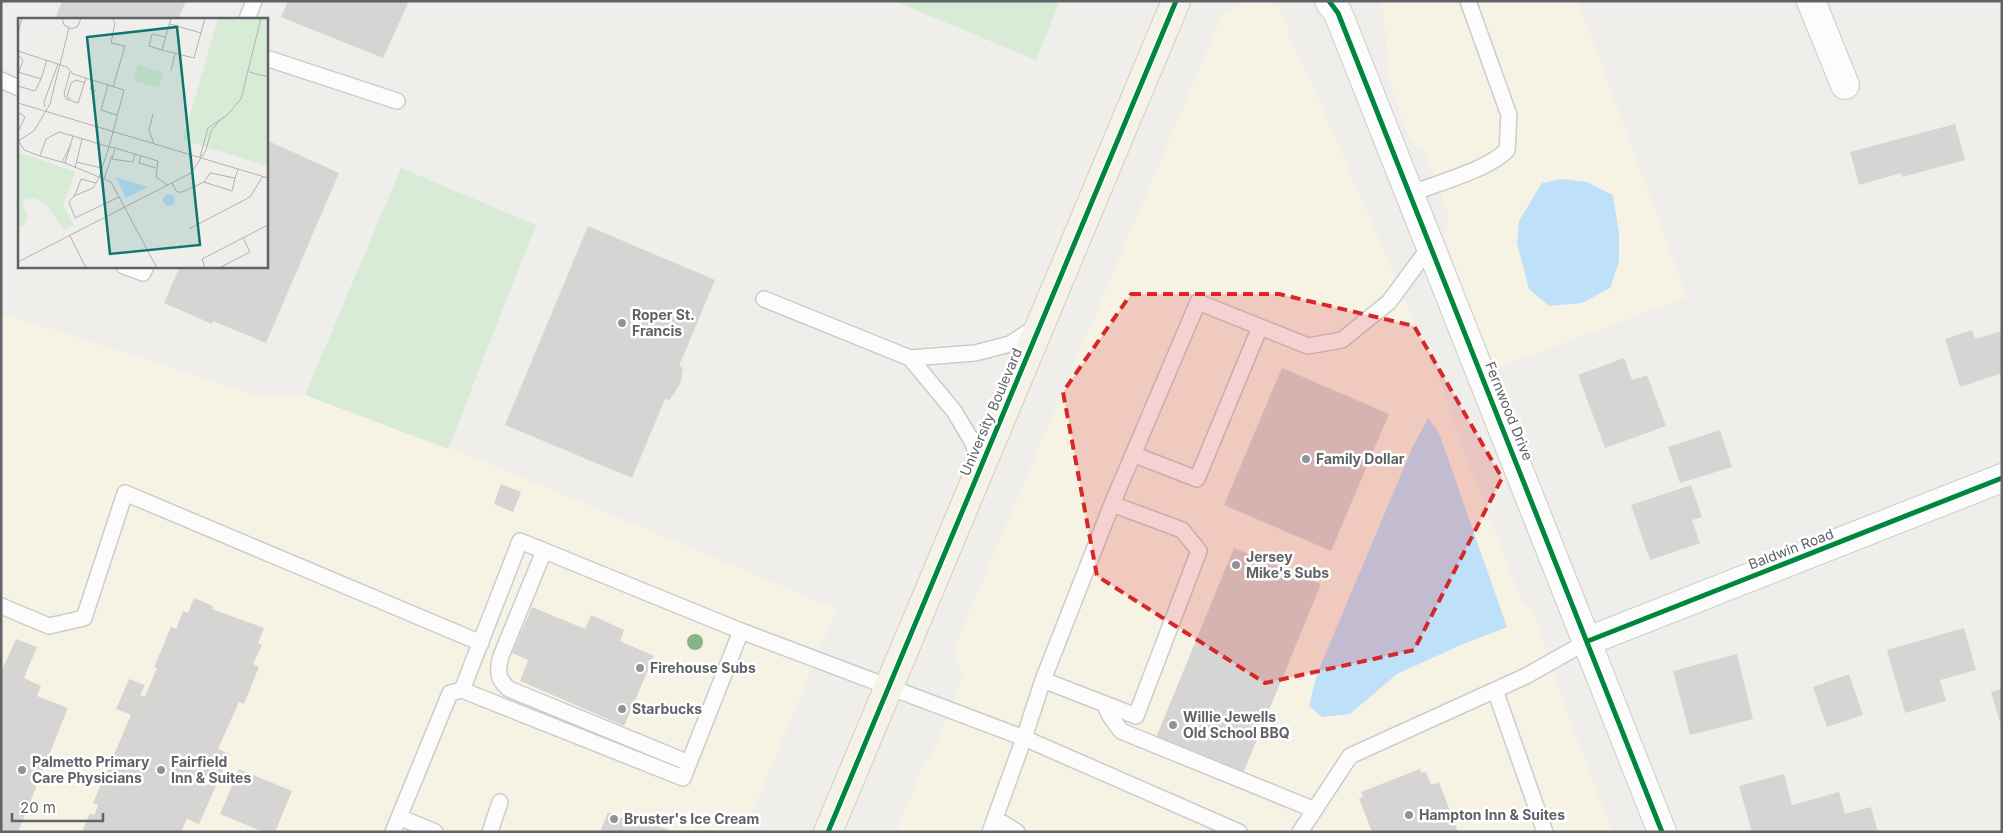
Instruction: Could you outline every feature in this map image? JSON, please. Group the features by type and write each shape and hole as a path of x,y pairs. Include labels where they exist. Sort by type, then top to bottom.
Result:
{"main road":[{"name":"University Boulevard","path":"828,832 1176,1"}],"street":[{"name":"Fernwood Drive","path":"1329,1 1338,13 1431,245 1662,832"},
{"path":"1811,1 1845,84"},
{"name":"Baldwin Road","path":"1588,641 2002,478"}],"lane":[{"path":"247,18 254,1"},
{"path":"1410,194 1486,165 1500,158 1507,150 1509,115 1468,1"},
{"path":"268,59 397,101"},
{"path":"1,80 18,88"},
{"path":"1016,832 993,825 1044,680 1112,504 1198,302 1308,346 1342,340 1389,302 1431,245"},
{"path":"129,268 143,273 145,268"},
{"path":"764,300 910,358 975,353 1010,344 1040,324"},
{"path":"1134,455 1197,479 1260,327"},
{"path":"910,358 954,411 972,441 981,466"},
{"path":"1,606 49,626 84,618 126,493 481,643"},
{"path":"1044,680 1136,716 1199,551 1182,530 1112,504"},
{"path":"462,690 520,541 741,631 1024,738 1209,825 1239,832"},
{"path":"544,551 501,656 498,674 502,682 510,689 689,763"},
{"path":"393,832 450,693 462,690 683,778 741,631"},
{"path":"1300,832 1350,756 1526,676 1588,641"},
{"path":"1495,690 1545,832"},
{"path":"1104,704 1121,731 1314,810"},
{"path":"490,832 500,802"},
{"path":"398,818 435,832"}],"highlighted area":[{"path":"1131,294 1279,294 1414,326 1502,478 1414,650 1265,683 1097,576 1063,392"}],"shaded area":[{"path":"1247,1 1268,1 1278,6 1286,21 1291,44 1303,63 1442,386 1456,430 1521,599 1535,613 1564,704 1612,832 896,832 923,766 932,754 963,676 957,663 956,646 963,627 1223,13"},
{"path":"1380,1 1578,1 1687,297 1491,370 1445,236 1449,217 1424,149 1407,135 1389,79 1384,16"},
{"path":"1,313 259,396 305,395 473,457 837,609 744,832 1,832"}],"green space":[{"path":"894,1 1060,1 1036,60"},
{"path":"401,168 536,225 448,449 305,395"}],"water":[{"path":"1562,179 1587,182 1613,195 1619,233 1619,262 1610,288 1582,303 1549,306 1529,289 1517,243 1519,221 1542,183"},
{"path":"1428,418 1439,433 1507,627 1461,645 1397,674 1350,714 1322,717 1309,706 1317,674 1413,446"}],"building":[{"path":"62,1 186,1 178,18 55,18"},
{"path":"288,1 409,1 383,58 281,17"},
{"path":"1955,124 1965,160 1902,177 1901,173 1859,185 1850,152"},
{"path":"268,141 339,173 266,343 213,321 212,324 164,303 179,268 268,268"},
{"name":"Roper St. Francis","path":"588,226 715,280 679,366 683,367 681,382 670,400 665,399 632,478 505,425"},
{"path":"1972,330 1975,339 2002,331 2002,373 1960,387 1945,339"},
{"path":"1624,358 1632,380 1647,375 1666,426 1605,448 1578,375"},
{"name":"Family Dollar","path":"1282,368 1389,414 1331,551 1224,505"},
{"path":"1720,430 1732,467 1680,483 1668,447"},
{"path":"501,484 521,492 513,512 494,504"},
{"path":"1691,485 1702,517 1692,520 1700,543 1650,560 1631,505"},
{"path":"1234,548 1321,584 1242,776 1155,740"},
{"path":"194,598 213,606 212,609 264,628 258,643 262,645 253,664 259,667 244,704 239,702 218,749 230,754 199,824 187,819 181,832 82,832 90,813 94,815 98,805 93,803 131,715 116,709 129,679 145,685 140,695 145,697 157,668 154,667 171,627 176,629 183,611 188,613"},
{"path":"532,607 585,629 591,615 624,630 620,641 654,656 624,726 520,681 528,660 512,653"},
{"path":"1964,628 1976,670 1940,680 1946,701 1905,713 1887,650"},
{"name":"Palmetto Primary Care Physicians","path":"16,639 37,647 24,678 41,686 37,696 68,708 18,832 1,832 1,672"},
{"path":"1737,654 1753,719 1690,735 1673,671"},
{"path":"1849,674 1863,715 1827,727 1813,687"},
{"path":"2002,689 2002,726 2001,726 1991,692"},
{"path":"239,769 292,791 275,832 263,832 220,814"},
{"name":"Hampton Inn & Suites","path":"1420,769 1421,773 1426,772 1431,785 1439,782 1458,832 1372,832 1359,798 1363,797 1361,792"},
{"path":"1784,774 1792,805 1839,792 1845,814 1871,807 1878,832 1752,832 1739,786"},
{"name":"Bruster's Ice Cream","path":"608,812 631,822 634,815 673,832 600,832"}],"cycle path":[{"path":"828,832 1176,1"},
{"path":"1329,1 1338,13 1662,832"},
{"path":"1588,641 2002,478"}],"place":[{"name":"Roper St. Francis","path":"622,323"},
{"name":"Family Dollar","path":"1306,459"},
{"name":"Jersey Mike's Subs","path":"1236,565"},
{"name":"Firehouse Subs","path":"640,668"},
{"name":"Starbucks","path":"622,709"},
{"name":"Willie Jewells Old School BBQ","path":"1173,725"},
{"name":"Palmetto Primary Care Physicians","path":"22,770"},
{"name":"Fairfield Inn & Suites","path":"161,770"},
{"name":"Hampton Inn & Suites","path":"1409,815"},
{"name":"Bruster's Ice Cream","path":"614,819"}]}
